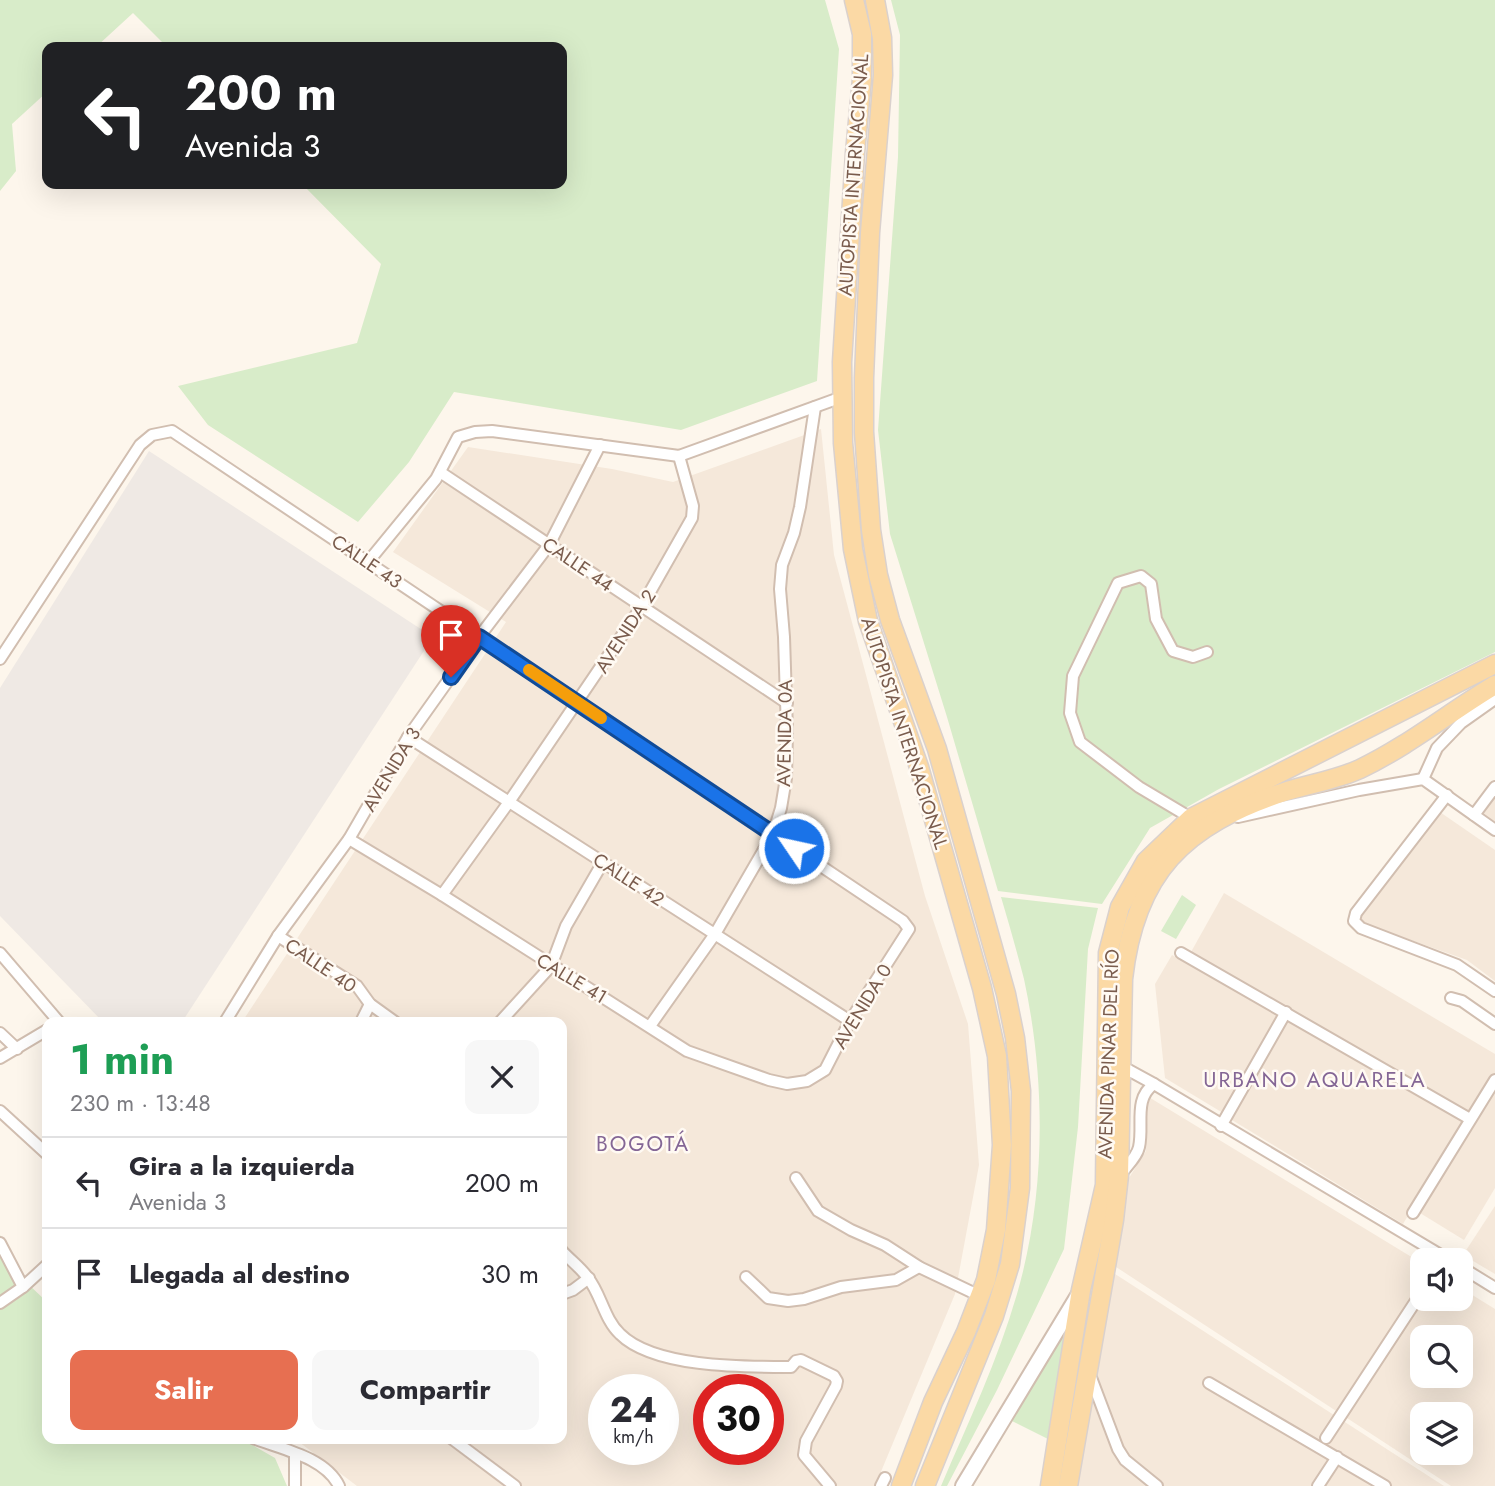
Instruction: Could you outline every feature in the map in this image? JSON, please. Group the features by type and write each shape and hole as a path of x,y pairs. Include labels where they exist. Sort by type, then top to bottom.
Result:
{"main road":[{"name":"AUTOPISTA INTERNACIONAL","path":"854,0 862,34 862,79 849,232 842,397 848,509 854,559 862,598 923,779 982,988 995,1046 1000,1089 1002,1174 995,1240 980,1296 933,1402 889,1483"},
{"name":"AUTOPISTA INTERNACIONAL","path":"875,0 882,38 883,75 870,233 863,432 873,540 878,575 890,620 937,749 1006,994 1015,1038 1021,1091 1020,1188 1010,1264 995,1315 925,1486"},
{"name":"AVENIDA PINAR DEL RÍO","path":"1050,1486 1081,1290 1105,1185 1108,953 1119,907 1146,861 1198,822 1345,741 1495,664"},
{"name":"AVENIDA PINAR DEL RÍO","path":"1068,1486 1114,1220 1119,1175 1123,979 1126,952 1142,900 1198,822 1358,770 1408,742 1495,685"},
{"path":"1395,715 1387,725 1387,737 1396,744 1408,742"},
{"path":"1345,741 1355,741 1365,752 1364,762 1358,770"}],"street":[{"path":"368,562 440,472 458,438 475,432 492,431 679,456 842,397"},
{"name":"AVENIDA 0A","path":"650,1026 715,934 773,834 781,808 786,778 787,703 780,589 782,565 800,507 815,407"},
{"name":"CALLE 43","path":"0,659 140,445 152,435 172,431 907,925"},
{"name":"AVENIDA 3","path":"228,1017 278,936 349,839 408,737 479,637 550,545 600,446"},
{"name":"AVENIDA 2","path":"442,895 578,703 642,606 692,518 693,506 679,456"},
{"name":"CALLE 44","path":"440,472 787,703"},
{"path":"1206,652 1193,657 1173,650 1156,620 1151,584 1141,576 1118,583 1073,676 1070,713 1080,742 1139,788 1198,822 1241,816 1423,779 1495,830"},
{"path":"1423,779 1437,748 1461,723 1495,699"},
{"name":"CALLE 42","path":"408,737 850,1021"},
{"path":"1474,814 1495,787"},
{"path":"1447,795 1356,912 1354,921 1361,928 1458,965 1495,991"},
{"name":"CALLE 41","path":"349,839 687,1051 726,1066 788,1084 807,1081"},
{"path":"505,1017 551,966 566,926 603,862"},
{"name":"AVENIDA 0","path":"807,1081 825,1070 850,1021 909,929 907,925"},
{"name":"CALLE 40","path":"278,936 357,986 370,1004 388,1017"},
{"path":"0,953 55,1017"},
{"path":"1181,953 1470,1119"},
{"path":"1451,998 1462,1002 1495,1024"},
{"path":"364,1017 370,1004"},
{"path":"1221,1126 1286,1012"},
{"path":"0,1033 17,1049"},
{"path":"0,1058 42,1033"},
{"path":"1121,1066 1426,1248"},
{"path":"1413,1213 1495,1080"},
{"path":"1119,1175 1138,1152 1142,1099 1147,1089 1154,1084"},
{"path":"0,1111 42,1149"},
{"path":"796,1178 818,1212 885,1245 919,1267 980,1296"},
{"path":"0,1242 23,1287"},
{"path":"567,1256 589,1278 612,1324 620,1334 652,1352 678,1360 760,1367 791,1367 801,1360 834,1376 836,1386 804,1448 804,1455 830,1486"},
{"path":"746,1277 768,1298 788,1301 804,1299 841,1287 897,1280 919,1267"},
{"path":"0,1303 42,1270"},
{"path":"1473,1274 1495,1287"},
{"path":"567,1292 589,1278"},
{"path":"963,1486 1081,1290"},
{"path":"1326,1438 1410,1310"},
{"path":"1088,1370 1118,1449 1125,1460 1157,1486"},
{"path":"1209,1383 1385,1486"},
{"path":"269,1444 323,1466 339,1486"},
{"path":"459,1444 515,1486"},
{"path":"295,1454 295,1486"},
{"path":"1318,1486 1337,1457"}],"shaded area":[{"path":"821,429 834,555 925,896 968,1024 979,1165 955,1294 875,1486 357,1486 302,1444 567,1444 567,1017 245,1017 506,622 393,552 468,447 612,469 673,482"},
{"path":"149,451 433,637 185,1017 98,1017 0,916 0,688"},
{"path":"1495,793 1495,826 1479,814"},
{"path":"1434,808 1495,850 1495,981 1467,960 1357,921"},
{"path":"1224,893 1495,1054 1495,1073 1469,1114 1191,952"},
{"path":"1172,955 1279,1015 1223,1113 1165,1078 1155,984"},
{"path":"1288,1019 1464,1121 1403,1224 1232,1120"},
{"path":"1495,1090 1495,1188 1464,1240 1420,1213"},
{"path":"1147,1096 1410,1256 1410,1311 1473,1311 1473,1295 1495,1309 1495,1486 1451,1486 1419,1465 1473,1465 1473,1402 1410,1402 1410,1459 1113,1265 1127,1181 1146,1151"},
{"path":"1495,1206 1495,1274 1473,1261 1473,1248 1468,1248"},
{"path":"1112,1272 1444,1486 1077,1486"}],"green space":[{"path":"0,0 825,0 839,49 817,381 681,430 454,392 409,462 358,522 208,425 178,386 357,343 381,264 307,189 567,189 567,42 162,42 133,13 101,42 42,42 42,97 12,124 16,171 0,191"},
{"path":"891,0 1495,0 1495,652 1219,789 1150,828 1102,904 998,891 890,534 878,430 898,157 900,35"},
{"path":"1182,895 1196,905 1176,939 1161,931"},
{"path":"1001,897 1098,908 1088,949 1078,1127 1064,1249 997,1390 947,1486 941,1486 1001,1343 1017,1294 1027,1256 1038,1177 1039,1097 1031,1018 1024,979"},
{"path":"0,1235 26,1282 42,1297 42,1444 251,1444 275,1458 287,1486 0,1486"},
{"path":"1070,1324 1048,1439 1012,1421"}],"slow traffic":[{"path":"529,670 601,718"}],"district":[{"name":"URBANO AQUARELA","path":"1315,1080"},
{"name":"BOGOTÁ","path":"643,1144"}],"route":[{"path":"451,677 479,637 794,848"}]}
